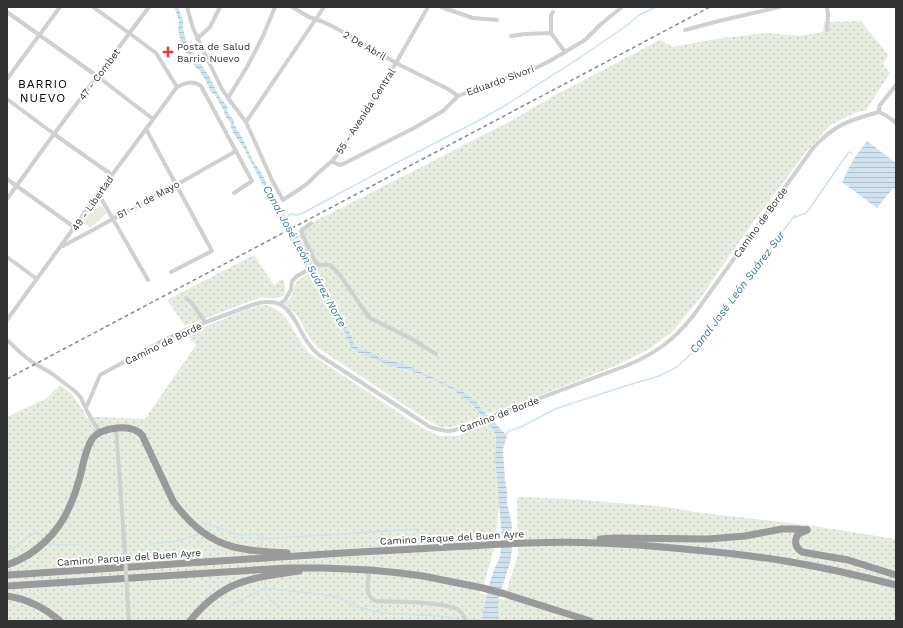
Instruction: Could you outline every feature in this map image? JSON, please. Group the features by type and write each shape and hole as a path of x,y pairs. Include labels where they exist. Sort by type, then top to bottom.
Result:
{"highway":[{"path":"7,565 34,552 57,528 72,503 90,444 94,436 109,429 116,428 135,429 139,432 173,501 189,521 211,538 242,549 320,554"},
{"path":"584,542 615,538 690,540 722,539 782,529 800,529 807,530 798,534 795,542 796,546 802,552 848,560 896,575"},
{"name":"Camino Parque del Buen Ayre","path":"7,575 320,554 584,542 708,551 788,561 896,585"},
{"name":"Camino Parque del Buen Ayre","path":"7,586 286,568 370,570 423,576 483,588 590,621"},
{"path":"190,621 215,596 240,582 260,577 324,568"},
{"path":"7,596 33,603 52,614 60,621"}],"street":[{"path":"7,79 60,7"},
{"path":"93,7 129,32 156,54 177,87 191,82 197,83 201,86 252,182 234,193"},
{"name":"47 - Combet","path":"7,199 129,32 149,7"},
{"path":"187,7 197,39 222,89 246,122 324,7"},
{"path":"197,39 210,27 220,7"},
{"path":"228,98 247,67 263,36 275,7"},
{"name":"2 De Abril","path":"292,7 309,17 334,27 396,63 448,89 458,96"},
{"name":"55 - Avenida Central","path":"246,122 272,180 283,200 307,184 340,152 396,63 427,7"},
{"path":"441,7 473,18 497,20"},
{"name":"Eduardo Sivori","path":"332,161 339,165 343,164 414,128 443,111 458,96 502,79 523,74 548,62 584,40 622,7"},
{"path":"685,30 779,7"},
{"path":"827,7 827,30"},
{"path":"7,12 97,76 153,119"},
{"path":"553,12 552,33 565,52"},
{"path":"511,36 552,33"},
{"path":"896,85 880,105 878,112 896,124"},
{"name":"49 - Libertad","path":"7,320 177,87"},
{"path":"7,99 112,175"},
{"name":"Camino de Borde","path":"86,408 100,375 166,339 205,322 256,303 270,302 280,304 286,308 292,315 311,348 316,352 430,427 449,431 462,428 628,365 645,357 667,343 693,316 813,148 833,130 840,126 878,112"},
{"path":"146,129 212,251 171,272"},
{"name":"51 - 1 de Mayo","path":"60,247 236,151"},
{"path":"7,180 74,228"},
{"path":"97,196 102,200 113,218 148,280"},
{"path":"312,223 302,230 302,234 316,266"},
{"path":"7,257 37,279"},
{"path":"280,304 285,300 291,290 294,278 316,266 330,265 337,270 370,318 410,338 436,354"},
{"path":"186,298 192,303 205,322"},
{"path":"7,340 32,362 74,390 81,398 100,433"},
{"path":"116,428 128,621"},
{"path":"370,570 367,592 372,600 430,603 454,608 459,610 465,621"}],"shaded area":[{"path":"861,21 888,55 883,64 890,73 866,110 855,113 830,125 806,152 748,229 701,297 672,332 646,351 617,365 557,389 488,414 475,400 465,393 409,366 380,359 376,355 359,348 354,344 351,333 342,321 320,282 317,272 294,232 511,121 548,99 660,40 673,47 715,39 767,33 799,36 823,32 824,22"},
{"path":"100,205 107,213 90,228 83,220"},
{"path":"254,255 274,285 282,279 285,287 284,295 276,298 261,297 185,326 167,300"},
{"path":"308,274 323,294 345,333 351,348 376,360 403,370 417,373 442,384 455,391 472,404 481,417 453,427 440,427 318,348 311,340 297,315 284,304 290,299 296,282"},
{"path":"267,305 279,311 287,319 309,353 419,426 439,436 457,436 487,424 491,426 496,436 495,459 499,504 495,545 483,588 479,593 486,595 482,621 7,621 7,417 47,398 60,385 71,393 87,418 145,419 196,345 186,335 238,313 258,306"},
{"path":"517,497 571,499 666,507 695,512 807,525 896,539 896,621 499,621 498,600 504,600 518,556"}],"water":[{"name":"Canal José León Suárez Norte","path":"174,7 178,7 183,21 183,29 187,44 209,76 219,96 227,106 228,113 234,120 234,124 253,161 261,172 317,272 320,282 351,334 354,344 359,348 377,355 380,359 409,366 465,393 475,400 507,436 503,449 507,503 512,525 512,550 510,563 498,600 499,621 482,621 489,585 500,557 502,538 495,459 496,436 491,426 487,424 472,404 455,391 417,373 391,366 359,353 351,348 345,333 323,294 308,274 303,262 273,210 265,193 264,187 231,128 231,123 225,116 224,111 215,95 210,91 200,71 195,67 181,43 178,29 179,20"},
{"path":"867,141 896,163 896,190 893,188 877,208 842,182 853,160"}],"waterway":[{"name":"Canal José León Suárez Norte","path":"286,220 290,214 301,214 501,108 581,57 626,26 639,15 656,7"},
{"path":"793,218 806,213 848,153 850,152 852,154"},
{"name":"Canal José León Suárez Sur","path":"505,435 509,431 521,427 555,409 659,376 677,367 692,353 795,215"},
{"path":"204,523 239,535 261,535 261,547"},
{"path":"262,539 419,529"},
{"path":"7,549 13,548 37,532 43,536"},
{"path":"150,544 176,541 197,535"},
{"path":"49,544 82,545"},
{"path":"265,581 265,588 335,596 358,607 382,613 439,616 456,618 460,621"},
{"path":"227,608 265,588 269,598 281,610"},
{"path":"470,620 482,620"}],"railway":[{"path":"7,379 710,7"}],"place":[{"name":"Posta de Salud Barrio Nuevo","path":"168,52"}],"district":[{"name":"BARRIO NUEVO","path":"43,91"}]}
